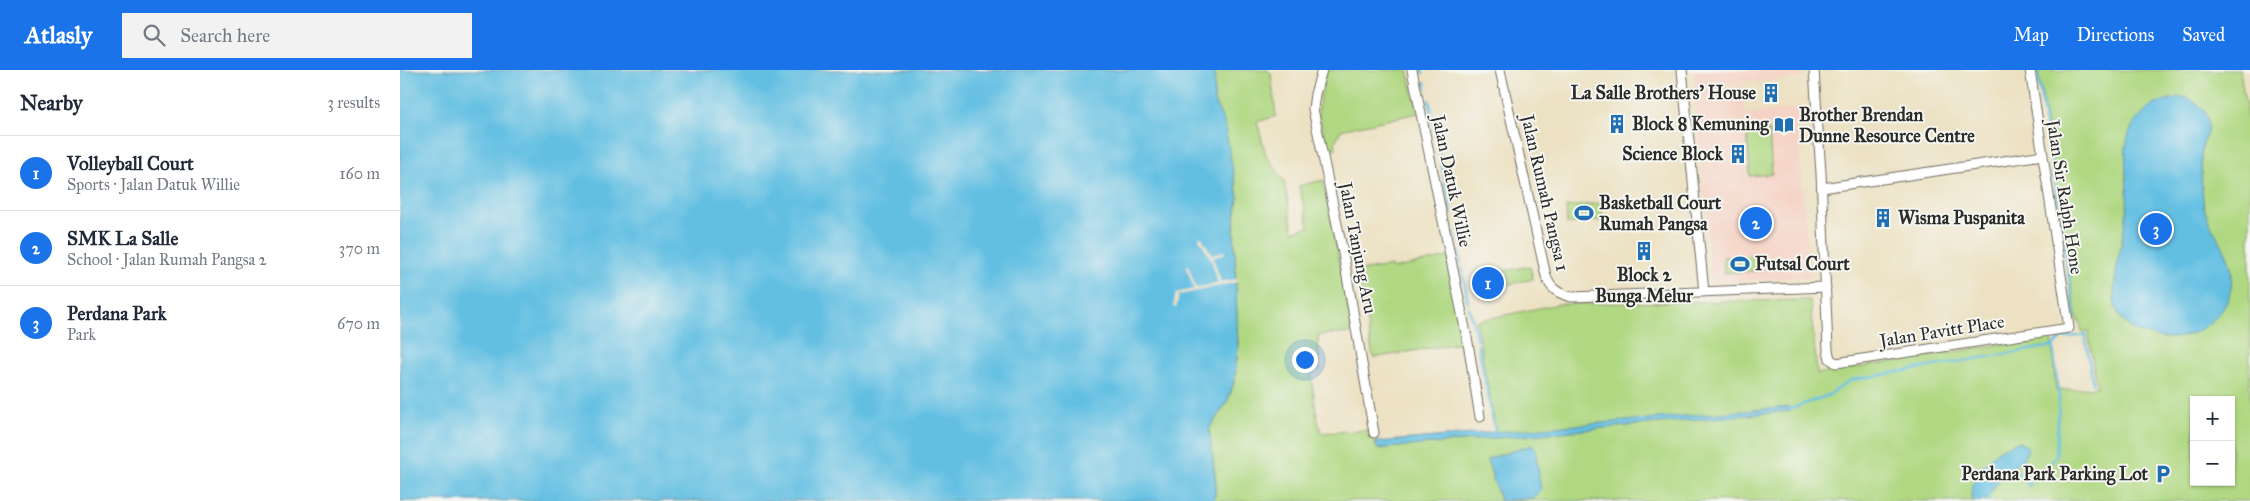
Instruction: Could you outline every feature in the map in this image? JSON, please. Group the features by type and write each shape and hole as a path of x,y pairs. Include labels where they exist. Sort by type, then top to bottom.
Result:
{"street":[{"name":"Jalan Tanjung Aru","path":"1322,70 1314,94 1313,109 1344,253 1374,433"},
{"name":"Jalan Datuk Willie","path":"1412,70 1468,343 1480,417"},
{"name":"Jalan Rumah Pangsa 1","path":"1500,70 1546,276 1554,290 1562,295 1572,297 1826,287"},
{"path":"1682,70 1704,292"},
{"path":"1814,70 1826,287"},
{"name":"Jalan Sir Ralph Hone","path":"2030,70 2069,328"},
{"path":"1822,188 2043,155"},
{"name":"Jalan Pavitt Place","path":"1826,287 1828,350 1830,359 1836,363 2069,328"}],"shaded area":[{"path":"1693,70 1802,70 1803,78 1695,87"},
{"path":"1743,85 1745,114 1799,107 1801,169 1810,277 1711,283 1695,89"}],"green space":[{"path":"1215,70 1268,70 1271,74 1276,116 1257,122 1266,155 1284,181 1293,231 1309,227 1299,186 1323,180 1353,333 1318,335 1320,370 1311,374 1321,433 1370,430 1377,448 1497,437 1476,321 1559,304 1810,300 1817,374 2051,336 2056,391 2097,387 2088,332 2082,332 2080,321 2077,321 2038,70 2240,70 2250,136 2250,501 1214,501 1216,484 1209,429 1227,402 1234,382 1238,349 1234,226 1238,197 1224,123 1214,101"},
{"path":"1326,70 1408,70 1418,113 1341,130 1335,142 1336,148 1327,151 1318,109"},
{"path":"1769,130 1772,174 1750,176 1747,132"},
{"name":"Basketball Court Rumah Pangsa","path":"1601,203 1603,220 1567,224 1566,207"},
{"name":"Futsal Court","path":"1756,255 1757,271 1724,273 1723,257"},
{"path":"1448,257 1465,342 1373,358 1358,271 1391,266 1392,269"},
{"path":"1530,266 1533,279 1501,286 1499,272"},
{"path":"1498,273 1500,286 1476,292 1475,281"}],"water":[{"path":"400,70 1215,70 1214,101 1224,122 1238,197 1234,226 1238,349 1234,382 1227,402 1209,429 1216,484 1214,501 400,501"},
{"path":"2183,97 2195,102 2203,110 2208,120 2207,133 2201,153 2203,200 2205,212 2230,263 2232,275 2227,302 2217,316 2197,331 2185,336 2165,338 2140,332 2123,321 2115,305 2114,287 2127,208 2125,157 2131,129 2141,115 2152,106 2159,102"},
{"path":"1790,407 1791,411 1377,449 1376,442"},
{"path":"2019,442 2028,447 2025,457 2004,474 1985,501 1973,501 1971,498 1975,479 1986,462 2001,450"},
{"path":"1532,445 1535,447 1541,490 1534,498 1500,501 1487,459"}],"pier":[{"path":"1201,236 1212,255 1224,251 1225,253 1213,258 1221,282 1237,279 1237,282 1179,295 1176,308 1173,307 1176,293 1194,289 1186,266 1188,265 1196,288 1218,283 1211,259 1199,238"}],"waterway":[{"path":"2037,70 2075,318"},
{"path":"1425,82 1426,87"},
{"path":"1429,100 1436,135"},
{"path":"1438,147 1451,213"},
{"path":"1454,232 1456,243"},
{"path":"1458,251 1461,263"},
{"path":"1462,268 1468,302"},
{"path":"1469,308 1471,317"},
{"path":"1472,318 1477,339"},
{"path":"1790,409 1829,395 1851,380 2053,346 2062,338 2085,335 2093,384"},
{"path":"1478,345 1495,431"},
{"path":"2013,467 2029,486 2056,457 2059,397 2053,346"},
{"path":"1989,494 1990,501"}],"place":[{"name":"La Salle Brothers' House","path":"1771,93"},
{"name":"Block 8 Kemuning","path":"1617,124"},
{"name":"Brother Brendan Dunne Resource Centre","path":"1784,125"},
{"name":"Science Block","path":"1738,154"},
{"name":"Basketball Court Rumah Pangsa","path":"1584,213"},
{"name":"Wisma Puspanita","path":"1883,218"},
{"name":"SMK La Salle","path":"1756,223"},
{"name":"Perdana Park","path":"2156,229"},
{"name":"Block 2 Bunga Melur","path":"1644,251"},
{"name":"Futsal Court","path":"1740,264"},
{"name":"Volleyball Court","path":"1488,283"},
{"name":"Perdana Park Parking Lot","path":"2163,474"}]}
